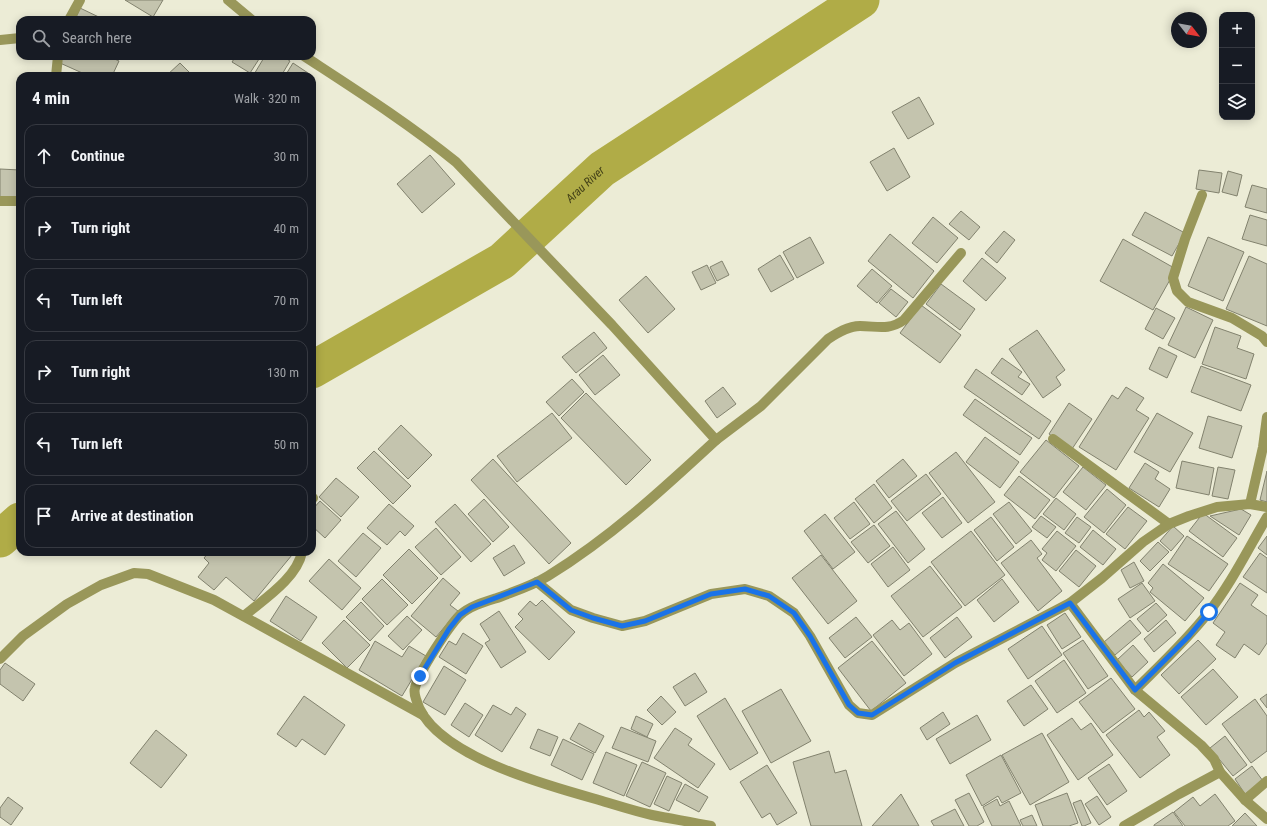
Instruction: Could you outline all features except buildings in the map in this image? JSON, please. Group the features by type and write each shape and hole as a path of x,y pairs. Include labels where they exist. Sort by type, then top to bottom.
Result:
{"street":[{"path":"71,16 80,0"},
{"path":"228,0 247,16"},
{"path":"0,40 16,38"},
{"path":"56,72 58,60"},
{"path":"310,60 428,139 456,162 612,325 716,440"},
{"path":"1202,195 1185,239 1173,278 1177,291 1188,302 1232,318 1262,336 1267,342"},
{"path":"0,201 16,201"},
{"path":"711,826 651,815 566,791 506,771 465,751 448,741 434,729 423,715 416,700 415,689 420,676 449,629 460,615 472,607 537,582 587,550 652,499 716,440 762,406 828,338 840,331 858,326 885,328 897,325 904,320 961,253"},
{"path":"1250,504 1263,447 1267,417"},
{"path":"1053,439 1169,524"},
{"path":"537,582 571,610 622,626 645,621 711,594 745,589 769,596 794,613 810,636 849,705 858,713 872,715 955,663 1070,603 1138,547 1169,524 1189,516 1217,508 1250,504 1267,507"},
{"path":"1135,690 1189,636 1209,612 1229,582 1267,517"},
{"path":"244,616 287,579 300,562 301,556"},
{"path":"0,659 23,636 67,604 101,585 134,573 148,574 214,600 423,715"},
{"path":"1070,603 1135,690 1201,745 1214,759 1220,772 1245,800 1267,819"},
{"path":"1124,826 1220,772"},
{"path":"1245,800 1267,781"}],"waterway":[{"name":"Arau River","path":"316,368 502,261 602,169 861,0"},
{"name":"Arau River","path":"0,539 16,525"}],"route":[{"path":"420,676 449,629 460,615 472,607 537,582 571,610 622,626 645,621 711,594 745,589 769,596 794,613 810,636 849,705 858,713 872,715 892,704 923,682 955,663 1070,603 1135,690 1172,654 1209,612"}]}
